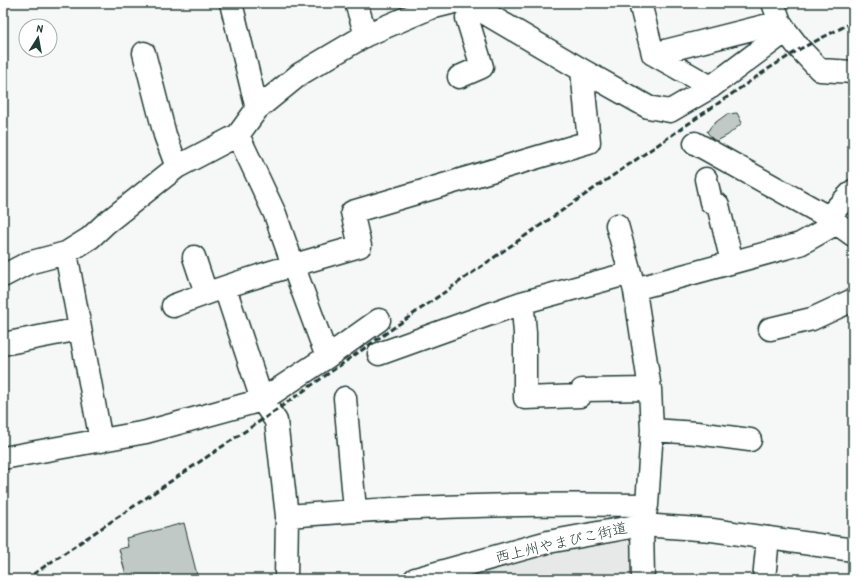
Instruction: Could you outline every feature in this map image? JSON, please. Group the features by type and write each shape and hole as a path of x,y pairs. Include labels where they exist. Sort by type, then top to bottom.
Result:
{"main road":[{"path":"231,3 257,109"},
{"path":"356,3 366,35"},
{"path":"3,276 28,263 66,253 90,238 105,224 177,167 238,134 257,109 300,74 366,35 430,8 450,3"},
{"path":"640,3 653,54 711,87"},
{"path":"459,76 482,67 467,18 470,4 648,107 670,111 711,87 780,19"},
{"path":"653,54 780,19"},
{"path":"780,19 800,49 820,70 853,72"},
{"path":"144,53 165,135 177,167"},
{"path":"173,306 216,290 293,265 360,246 352,212 589,142 582,70"},
{"path":"238,134 276,214 293,265 328,357"},
{"path":"694,143 839,225"},
{"path":"706,179 711,202 718,205 732,262"},
{"path":"380,354 521,303 632,282 642,287 800,244 839,225 853,191"},
{"path":"617,226 632,282 650,389 652,430 644,514 643,579"},
{"path":"66,253 101,441"},
{"path":"194,257 216,290 262,400 276,421 287,516 286,579"},
{"path":"770,328 812,319 853,300"},
{"path":"521,303 525,333 526,398 580,396 582,390 650,389"},
{"path":"3,458 146,432 262,400 328,357 379,320"},
{"path":"3,344 80,329"},
{"path":"345,398 355,510"},
{"path":"652,430 697,433 750,440"},
{"path":"287,516 355,510 562,503 644,514"},
{"name":"西上州やまびこ街道","path":"415,579 644,514 712,530 853,550"},
{"path":"764,579 768,538"}],"shaded area":[{"path":"637,540 633,579 444,579 551,551"}],"building":[{"path":"737,113 742,123 728,135 715,142 707,132 712,125 727,114"},
{"path":"184,523 198,579 127,579 119,549 128,547 126,538"}],"railway":[{"path":"26,579 272,413 509,247 768,69 800,49 853,22"}]}
